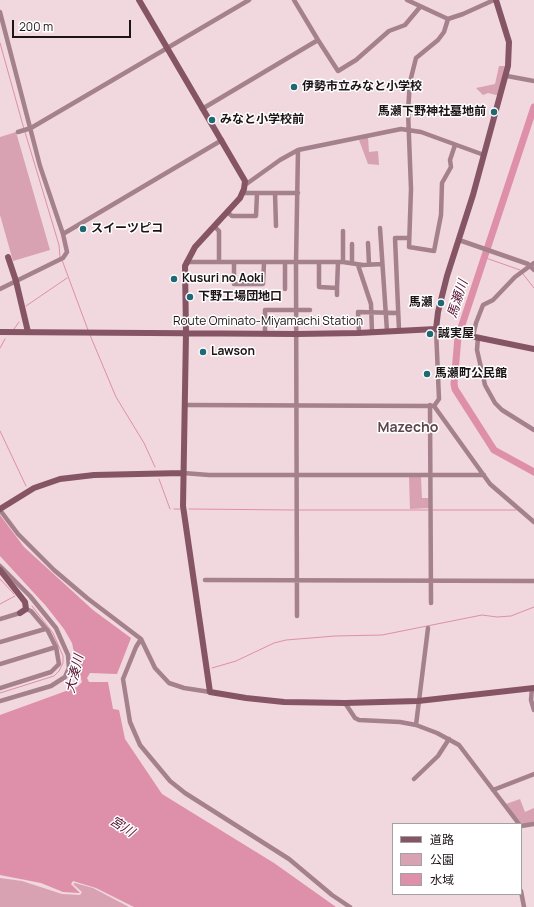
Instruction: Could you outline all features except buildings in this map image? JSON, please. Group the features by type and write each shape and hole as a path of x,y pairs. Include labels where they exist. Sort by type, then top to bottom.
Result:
{"street":[{"path":"139,0 244,178 245,185 242,193 195,247 186,262 184,519 192,559 210,692"},
{"path":"18,132 31,128 249,0"},
{"path":"294,0 338,72 356,60 389,31 405,25 420,7"},
{"path":"406,0 420,7 432,10 448,19 464,14 495,0 509,42 507,76 447,276 438,312 436,328 438,399 432,406 430,475 430,603"},
{"path":"0,12 40,166 63,234 67,252 61,259 0,289"},
{"path":"448,19 444,32 438,40 416,58 410,82 409,129 411,190 409,247 434,251 441,215 442,183 451,166 450,160 455,145"},
{"path":"202,109 318,40"},
{"path":"507,76 533,81"},
{"path":"245,185 280,160 298,150 390,131 409,129 484,155"},
{"path":"63,234 222,140"},
{"path":"297,616 296,263 298,150"},
{"path":"242,193 298,193"},
{"path":"275,193 276,226"},
{"path":"227,212 232,216 256,216 257,194"},
{"path":"214,226 219,231 219,262"},
{"path":"380,228 387,331"},
{"path":"337,295 343,231"},
{"path":"399,330 395,238 409,238"},
{"path":"459,240 533,266"},
{"path":"368,243 369,264"},
{"path":"352,244 352,262"},
{"path":"8,257 16,281 28,332"},
{"path":"186,262 352,262 358,265 382,264"},
{"path":"234,262 234,284 263,284 264,263"},
{"path":"319,262 319,287 337,288"},
{"path":"285,263 285,289"},
{"path":"358,265 371,304 372,332"},
{"path":"533,266 522,272 493,300 483,305 476,322 475,336 484,385 495,403 502,410 534,430"},
{"path":"265,334 265,310 310,310"},
{"path":"359,333 358,312 386,314 398,312"},
{"name":"Route Ominato-Miyamachi Station","path":"0,332 297,334 359,333 436,328 534,349"},
{"path":"185,405 296,404 432,406"},
{"path":"432,406 490,484 534,522"},
{"path":"484,475 209,475 184,473 94,475 60,479 34,488 0,510 18,534 54,570 87,598 141,638 155,668 169,683 184,688 246,698 284,702 345,703 418,701 533,688 531,700 534,710"},
{"path":"0,566 30,596 56,628 68,655 69,668 64,677 51,686 0,701"},
{"path":"0,570 25,602 26,609"},
{"path":"205,580 534,581"},
{"path":"0,619 20,613 26,609"},
{"path":"0,688 51,672 59,664 56,647 45,628 31,610 26,609"},
{"path":"0,642 45,628"},
{"path":"416,725 428,628"},
{"path":"141,638 123,679 130,722 140,744 176,787 289,859 332,895 350,907"},
{"path":"0,664 56,647"},
{"path":"345,703 355,718 359,720 400,722 416,725 449,740 458,746 518,823"},
{"path":"414,779 438,756 449,740"},
{"path":"493,790 534,774"},
{"path":"522,826 534,824"},
{"path":"522,895 524,907"}],"green space":[{"path":"499,66 506,66 500,96 488,93 483,95 476,88 495,84"},
{"path":"16,132 50,250 13,261 0,215 0,137"},
{"path":"368,137 369,152 378,151 379,165 368,164 359,140"},
{"path":"409,477 421,477 422,498 430,498 430,508 410,509"},
{"path":"520,799 525,812 534,808 534,823 522,825 506,804"},
{"path":"0,878 22,881 62,894 80,895 82,892 73,884 75,883 93,888 129,907 0,907"}],"water":[{"name":"宮川","path":"0,515 24,547 93,610 131,638 117,674 90,673 87,678 89,682 108,682 113,709 119,710 125,739 162,794 274,863 336,907 134,907 96,888 73,881 71,884 80,893 63,892 41,883 0,875 0,715 77,687 82,682 80,675 75,673 76,661 72,643 64,629 46,606 0,556"}],"waterway":[{"path":"0,43 24,129"},
{"name":"馬瀬川","path":"534,107 458,337 454,384 455,389 494,450 534,472"},
{"path":"25,132 59,245 60,257"},
{"path":"483,257 520,270"},
{"path":"62,260 88,330"},
{"path":"523,274 534,288"},
{"path":"26,306 67,278"},
{"path":"14,329 19,322"},
{"path":"90,335 116,397 144,443 155,467"},
{"path":"0,348 5,339"},
{"path":"0,431 26,486"},
{"path":"159,479 170,509"},
{"path":"174,509 180,509"},
{"path":"189,509 294,510"},
{"path":"299,510 428,510"},
{"path":"433,510 516,510"},
{"path":"0,579 14,594"},
{"path":"0,604 15,596"},
{"name":"大湊川","path":"0,693 54,676 59,671 63,663 63,656 53,633 32,606"},
{"path":"212,668 236,661 274,643 286,640 335,636 382,635 482,615 497,617 511,616 534,607"}],"place":[{"name":"伊勢市立みなと小学校","path":"294,87"},
{"name":"馬瀬下野神社墓地前","path":"494,112"},
{"name":"みなと小学校前","path":"212,120"},
{"name":"スイーツピコ","path":"83,229"},
{"name":"Kusuri no Aoki","path":"174,279"},
{"name":"下野工場団地口","path":"190,297"},
{"name":"馬瀬","path":"441,303"},
{"name":"誠実屋","path":"430,334"},
{"name":"Lawson","path":"203,352"},
{"name":"馬瀬町公民館","path":"427,374"}],"district":[{"name":"Mazecho","path":"408,428"}]}
